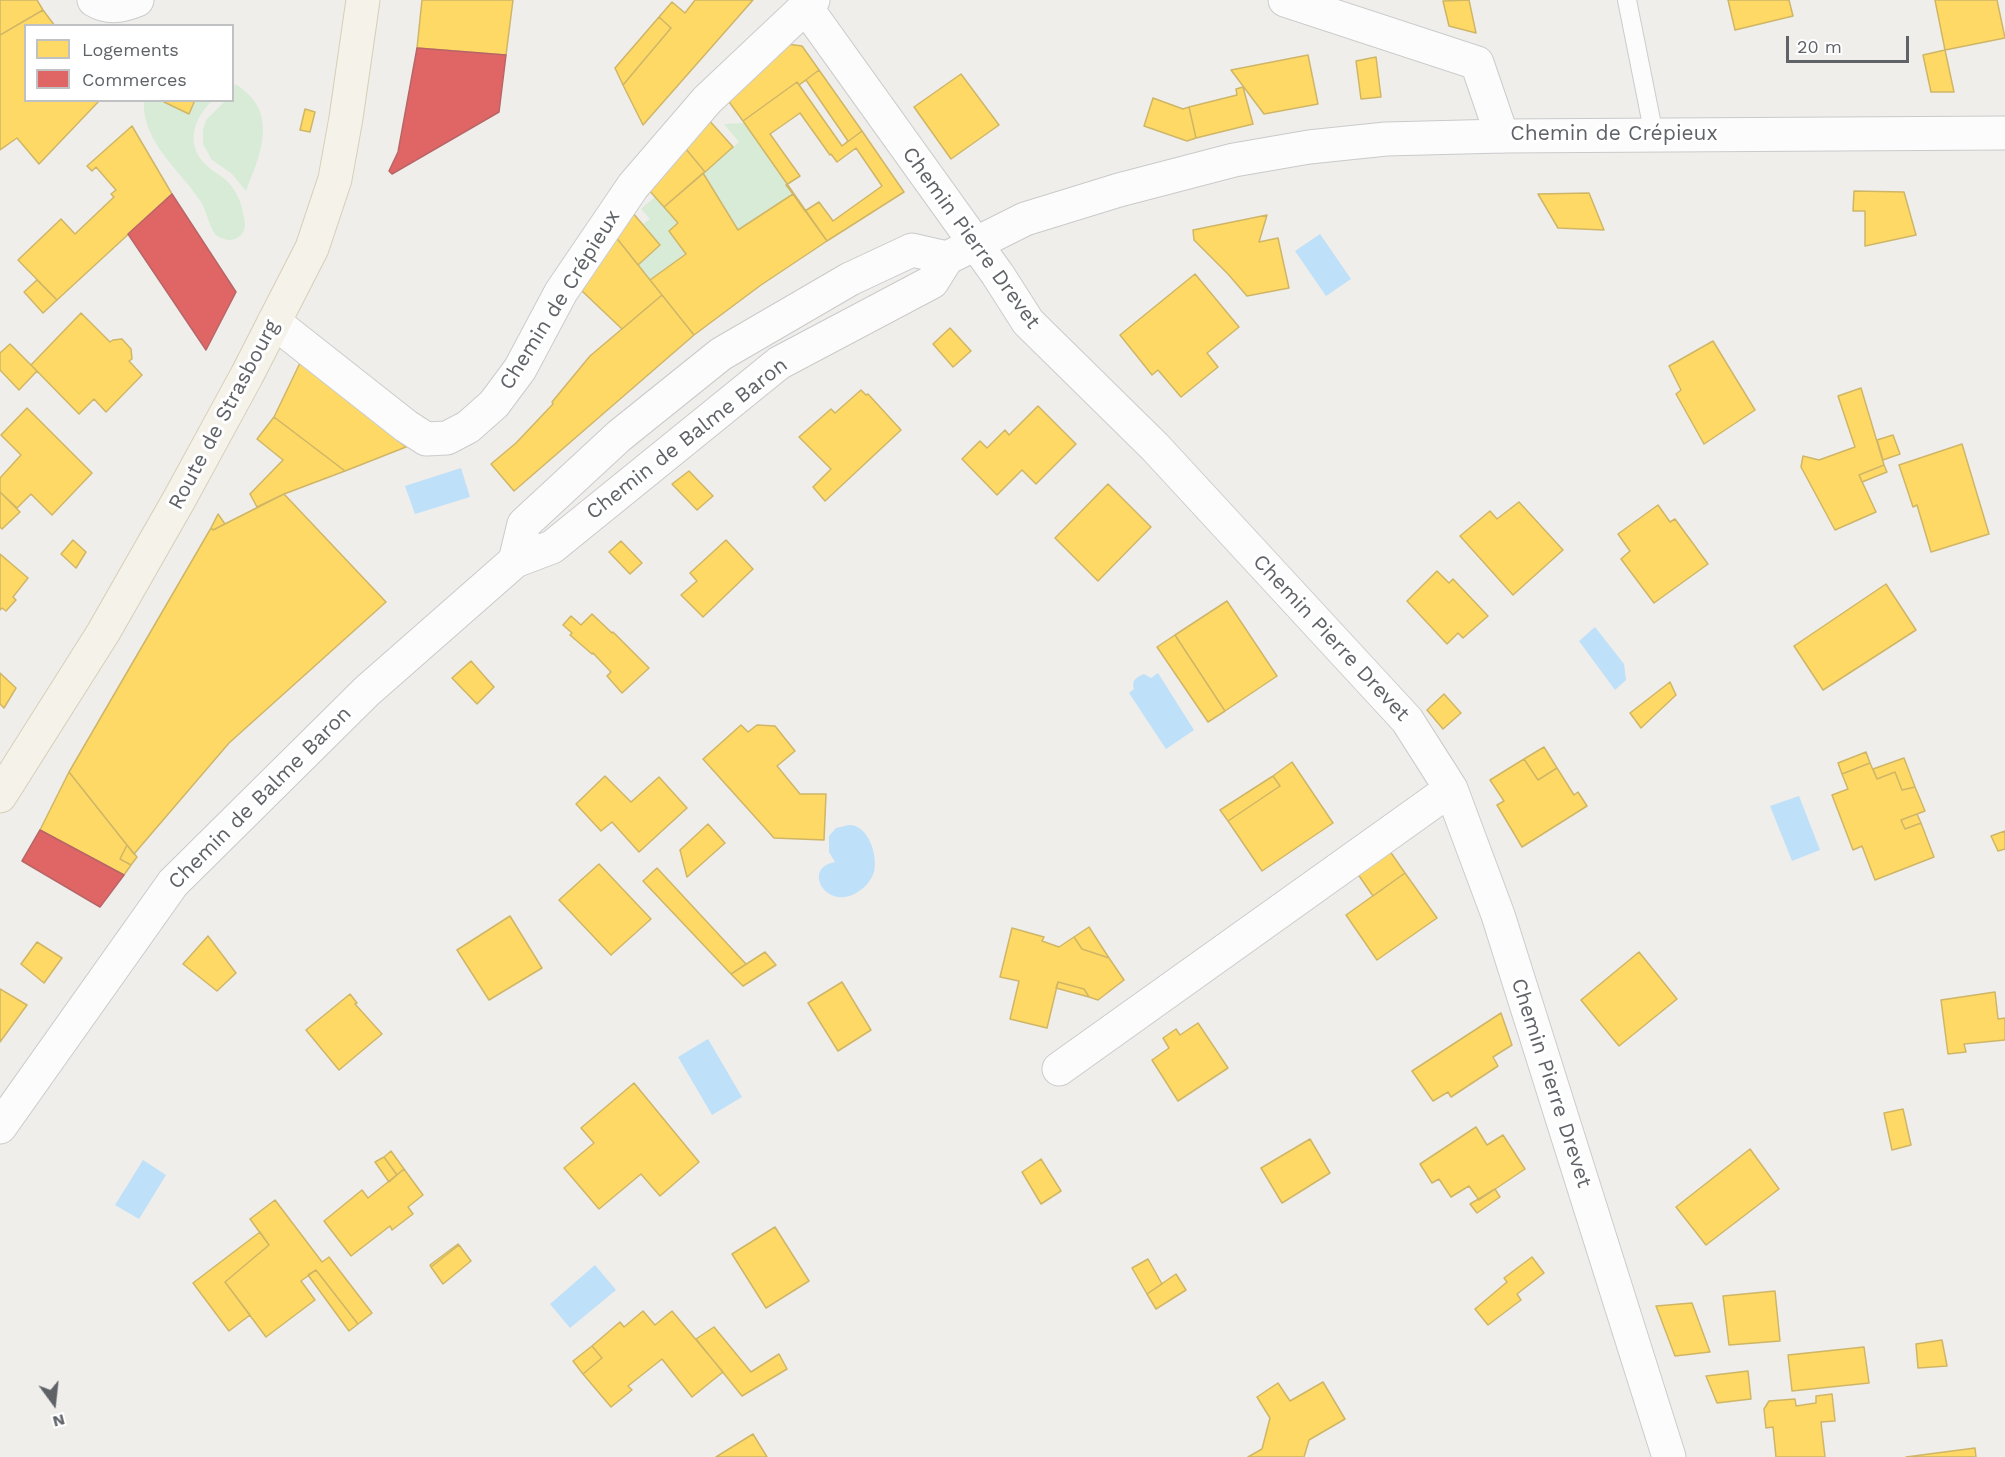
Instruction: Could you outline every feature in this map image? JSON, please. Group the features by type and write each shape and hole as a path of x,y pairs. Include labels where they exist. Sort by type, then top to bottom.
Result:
{"main road":[{"name":"Route de Strasbourg","path":"0,796 103,633 180,498 312,248 335,179 363,0"}],"street":[{"path":"94,0 103,6 123,5 137,0"},
{"name":"Chemin de Crépieux","path":"1285,0 1477,63 1502,136 2005,133"},
{"name":"Chemin de Crépieux","path":"274,322 406,426 426,439 447,438 468,427 494,404 520,369 561,292 633,186 706,100 809,3"},
{"name":"Chemin Pierre Drevet","path":"809,3 962,252 998,275 1028,322 1155,447 1407,720 1451,789 1498,915 1669,1457"},
{"name":"Chemin de Balme Baron","path":"0,1127 173,883 367,691 515,561 552,547 779,363 932,282 962,252 1025,219 1119,190 1234,160 1309,147 1386,139 1502,136"},
{"name":"Chemin de Balme Baron","path":"515,561 524,524 619,436 721,354 850,279 912,250 962,252"},
{"path":"1059,1069 1451,789"}],"lane":[{"path":"1627,0 1654,135"}],"green space":[{"path":"235,84 249,95 258,107 262,120 261,148 246,191 231,173 212,160 203,144 203,129 206,120 224,102 234,102"},
{"path":"144,102 211,102 200,115 194,131 195,148 205,164 227,181 238,198 245,224 243,232 238,237 232,240 216,235 201,202 155,142 145,116"},
{"path":"744,123 793,194 738,230 703,173 739,142 724,124"},
{"path":"655,197 678,223 669,232 686,254 650,280 638,265 660,245 643,224 650,219 641,209"}],"water":[{"path":"1320,234 1351,279 1326,296 1295,251"},
{"path":"461,468 470,497 415,514 405,486"},
{"path":"1595,627 1624,664 1626,680 1615,690 1579,641"},
{"path":"1158,673 1194,730 1166,749 1129,693 1134,689 1134,682 1139,676 1144,674 1151,678"},
{"path":"1799,796 1820,850 1792,861 1770,806"},
{"path":"856,826 867,836 875,858 874,872 869,882 859,891 845,897 836,897 822,887 819,879 820,872 825,866 835,862 829,852 829,836 836,828"},
{"path":"708,1039 742,1097 712,1115 678,1057"},
{"path":"143,1160 166,1175 139,1219 115,1205"},
{"path":"595,1265 616,1290 570,1328 550,1304"}],"building: Logements":[{"path":"0,0 37,0 43,10 0,35"},
{"path":"422,0 513,0 506,55 417,48"},
{"path":"695,0 753,0 643,125 623,85 671,28 659,17 672,2 685,13"},
{"path":"1469,0 1476,33 1449,26 1443,1"},
{"path":"1728,0 1789,0 1793,16 1735,30"},
{"path":"1935,0 1997,0 2005,38 1945,50"},
{"path":"43,10 54,24 24,24 24,102 98,102 39,164 17,138 0,150 0,35"},
{"path":"659,17 671,28 623,85 615,68"},
{"path":"787,44 802,46 819,70 799,85 797,82 743,121 727,99"},
{"path":"1945,50 1954,92 1931,92 1923,55"},
{"path":"1308,55 1318,104 1264,114 1231,70"},
{"path":"1376,57 1381,97 1361,99 1356,61"},
{"path":"819,70 862,131 842,146 799,85"},
{"path":"961,74 999,125 951,159 914,107"},
{"path":"806,80 848,141 842,146 799,85"},
{"path":"797,82 842,146 862,131 904,192 827,241 743,121"},
{"path":"1243,87 1253,124 1196,138 1189,107 1237,95 1236,89"},
{"path":"1153,98 1183,109 1189,107 1196,138 1187,141 1144,126"},
{"path":"164,102 194,102 189,114"},
{"path":"305,109 315,112 310,132 300,130"},
{"path":"800,113 837,162 856,148 882,186 833,221 819,202 805,211 786,185 800,176 770,134"},
{"path":"707,118 733,147 705,172 681,143"},
{"path":"132,126 172,194 57,300 18,260 61,219 75,234 114,197 111,194 116,190 96,167 92,171 87,166"},
{"path":"681,143 705,172 664,207 648,189"},
{"path":"703,173 738,230 793,194 827,241 761,285 694,335 650,280 686,254 669,231 678,223 664,207"},
{"path":"1854,191 1904,192 1916,235 1865,246 1865,211 1853,211"},
{"path":"1589,193 1604,230 1558,228 1538,194"},
{"path":"632,212 660,245 638,265 615,236"},
{"path":"1267,215 1259,242 1278,238 1289,288 1247,296 1194,240 1193,230"},
{"path":"615,236 662,295 622,329 582,291"},
{"path":"1195,274 1239,327 1207,353 1218,367 1181,397 1158,370 1152,375 1120,335"},
{"path":"37,280 57,300 43,313 24,292"},
{"path":"662,295 694,335 514,491 491,464 516,443 553,404 552,402 590,356"},
{"path":"81,313 110,342 122,339 131,349 132,359 129,361 142,375 106,412 94,399 79,414 31,365"},
{"path":"950,328 971,351 953,367 933,344"},
{"path":"1713,341 1755,410 1704,444 1676,394 1681,390 1669,366"},
{"path":"10,344 37,371 19,390 0,370 0,353"},
{"path":"300,363 406,447 345,471 274,417"},
{"path":"1861,388 1884,465 1859,475 1876,512 1835,530 1801,467 1803,456 1819,460 1855,447 1838,396"},
{"path":"861,390 866,395 868,394 901,430 825,501 813,487 831,469 799,437 831,409 835,413"},
{"path":"1038,406 1076,444 1036,484 1022,470 997,495 962,459 980,441 987,448 1005,430 1009,435"},
{"path":"27,408 92,473 52,515 31,494 17,508 0,492 0,478 21,455 1,435"},
{"path":"274,417 345,471 284,494 257,507 250,494 283,460 257,439"},
{"path":"1893,435 1900,454 1883,460 1877,440"},
{"path":"1962,444 1989,534 1931,552 1917,505 1913,507 1899,465"},
{"path":"1884,465 1887,472 1862,482 1859,475"},
{"path":"689,471 713,496 697,510 672,484"},
{"path":"1108,484 1151,527 1098,581 1055,538"},
{"path":"0,492 20,512 2,529 0,527"},
{"path":"284,494 386,602 229,743 134,854 69,772 211,528 213,530"},
{"path":"1519,502 1563,550 1513,595 1460,536 1490,511 1497,519"},
{"path":"1658,505 1670,522 1675,519 1708,564 1654,603 1621,559 1630,551 1618,534"},
{"path":"218,514 225,524 213,530 211,528"},
{"path":"73,540 86,552 76,568 61,554"},
{"path":"726,540 753,569 703,617 681,595 697,581 690,573"},
{"path":"621,541 642,563 630,574 609,552"},
{"path":"0,554 28,578 13,597 16,600 6,611 2,608 0,610"},
{"path":"1437,571 1449,583 1453,579 1488,616 1463,638 1458,633 1447,644 1407,601"},
{"path":"1886,584 1916,630 1823,690 1794,646"},
{"path":"1227,601 1277,676 1225,711 1175,635"},
{"path":"592,614 649,668 622,693 607,676 611,672 593,653 570,635 572,633 563,625 571,616 581,625"},
{"path":"1175,635 1225,711 1208,722 1157,647"},
{"path":"471,661 494,687 477,704 452,678"},
{"path":"0,673 16,688 4,708 0,704"},
{"path":"1670,682 1676,695 1641,728 1630,713"},
{"path":"1444,694 1461,713 1443,729 1427,710"},
{"path":"741,725 748,732 757,725 775,726 795,751 777,766 800,794 826,794 824,840 774,838 703,759"},
{"path":"1544,747 1557,768 1538,780 1524,759"},
{"path":"1866,752 1870,763 1842,774 1838,763"},
{"path":"1904,758 1915,787 1902,790 1895,772 1877,779 1873,769"},
{"path":"1524,759 1538,780 1557,768 1574,795 1578,792 1587,806 1522,847 1497,805 1504,801 1490,780"},
{"path":"1292,762 1333,823 1262,871 1228,821 1280,786 1273,776"},
{"path":"1870,763 1877,779 1895,772 1902,790 1915,787 1925,811 1901,820 1905,829 1921,823 1934,857 1875,880 1862,846 1853,850 1832,795 1848,789 1842,774"},
{"path":"69,772 127,845 120,859 131,865 124,875 40,830"},
{"path":"605,776 631,802 659,777 687,808 639,852 612,822 601,831 576,804"},
{"path":"1273,776 1280,786 1228,821 1220,810"},
{"path":"1917,814 1921,823 1905,829 1901,820"},
{"path":"708,824 725,843 687,877 680,850"},
{"path":"2005,831 2005,849 1998,851 1991,836"},
{"path":"127,845 137,857 131,865 120,859"},
{"path":"1387,847 1405,873 1373,896 1355,870"},
{"path":"599,864 651,919 611,955 559,900"},
{"path":"657,868 746,964 731,974 643,881"},
{"path":"1405,873 1437,918 1377,960 1346,915"},
{"path":"510,916 542,968 489,1000 457,950"},
{"path":"1089,927 1109,958 1082,949 1074,937"},
{"path":"1012,928 1044,937 1042,941 1059,947 1074,937 1082,949 1109,958 1124,980 1098,1000 1089,997 1084,989 1058,982 1047,1028 1010,1019 1019,981 1000,977"},
{"path":"208,936 236,973 217,991 183,964"},
{"path":"37,942 62,958 44,983 21,964"},
{"path":"765,952 776,965 743,986 731,974"},
{"path":"1639,952 1677,999 1619,1046 1581,1000"},
{"path":"842,982 871,1030 838,1051 808,1003"},
{"path":"1058,982 1084,989 1089,997 1056,988"},
{"path":"0,989 27,1005 0,1042"},
{"path":"1995,992 1998,1019 2005,1018 2005,1040 1964,1044 1966,1052 1948,1054 1941,1000"},
{"path":"350,994 357,1003 355,1004 382,1034 339,1070 306,1030"},
{"path":"1501,1013 1512,1045 1493,1057 1498,1066 1451,1097 1448,1092 1433,1101 1412,1071"},
{"path":"1198,1023 1228,1068 1178,1101 1152,1060 1169,1048 1163,1038 1176,1029 1180,1035"},
{"path":"634,1083 699,1162 660,1196 641,1174 599,1209 564,1168 594,1143 581,1128"},
{"path":"1903,1109 1911,1145 1892,1150 1884,1113"},
{"path":"1476,1127 1487,1145 1503,1135 1525,1169 1479,1200 1469,1186 1451,1197 1439,1179 1432,1183 1420,1164"},
{"path":"1310,1139 1330,1173 1282,1203 1261,1168"},
{"path":"1750,1149 1779,1189 1706,1245 1676,1207"},
{"path":"391,1151 404,1169 397,1175 384,1157"},
{"path":"384,1157 397,1175 389,1182 375,1162"},
{"path":"1041,1159 1061,1191 1041,1204 1022,1172"},
{"path":"404,1169 423,1195 408,1207 413,1214 392,1230 390,1226 351,1256 324,1221 362,1190 368,1198"},
{"path":"1495,1189 1500,1197 1477,1213 1470,1204"},
{"path":"275,1200 322,1262 329,1257 372,1313 358,1324 316,1270 301,1281 315,1300 266,1337 225,1282 269,1245 250,1219"},
{"path":"775,1227 809,1281 766,1308 732,1254"},
{"path":"260,1232 269,1245 225,1282 250,1315 229,1331 193,1283"},
{"path":"459,1245 431,1267 430,1265"},
{"path":"459,1245 471,1261 443,1284 431,1267"},
{"path":"1532,1257 1544,1273 1517,1294 1521,1300 1488,1325 1475,1309 1507,1282 1504,1278"},
{"path":"1148,1259 1162,1284 1147,1294 1132,1268"},
{"path":"316,1270 358,1324 349,1331 308,1275"},
{"path":"1176,1274 1186,1290 1156,1309 1147,1294"},
{"path":"1775,1291 1780,1341 1729,1345 1723,1296"},
{"path":"1692,1303 1710,1352 1675,1356 1656,1306"},
{"path":"643,1311 655,1325 672,1311 723,1372 692,1397 662,1359 628,1386 632,1390 611,1407 583,1374 602,1358 592,1346 620,1322 624,1327"},
{"path":"714,1327 751,1372 779,1354 787,1369 742,1396 696,1339"},
{"path":"1942,1340 1947,1366 1918,1368 1916,1344"},
{"path":"592,1346 602,1358 583,1374 573,1361"},
{"path":"1864,1347 1869,1383 1792,1391 1788,1355"},
{"path":"1748,1371 1751,1399 1717,1403 1706,1376"},
{"path":"1323,1382 1345,1419 1309,1440 1304,1457 1248,1457 1262,1449 1270,1418 1257,1397 1278,1383 1290,1401"},
{"path":"1832,1394 1835,1421 1821,1422 1825,1457 1776,1457 1773,1427 1766,1428 1764,1409 1769,1401 1795,1399 1796,1406 1816,1403 1816,1396"},
{"path":"753,1434 767,1457 716,1457"},
{"path":"1975,1448 1976,1457 1906,1457"}],"building: Commerces":[{"path":"417,48 506,55 499,112 392,174 389,171 398,152"},
{"path":"172,194 236,292 206,350 128,234"},
{"path":"40,830 124,875 100,907 22,861"}]}
